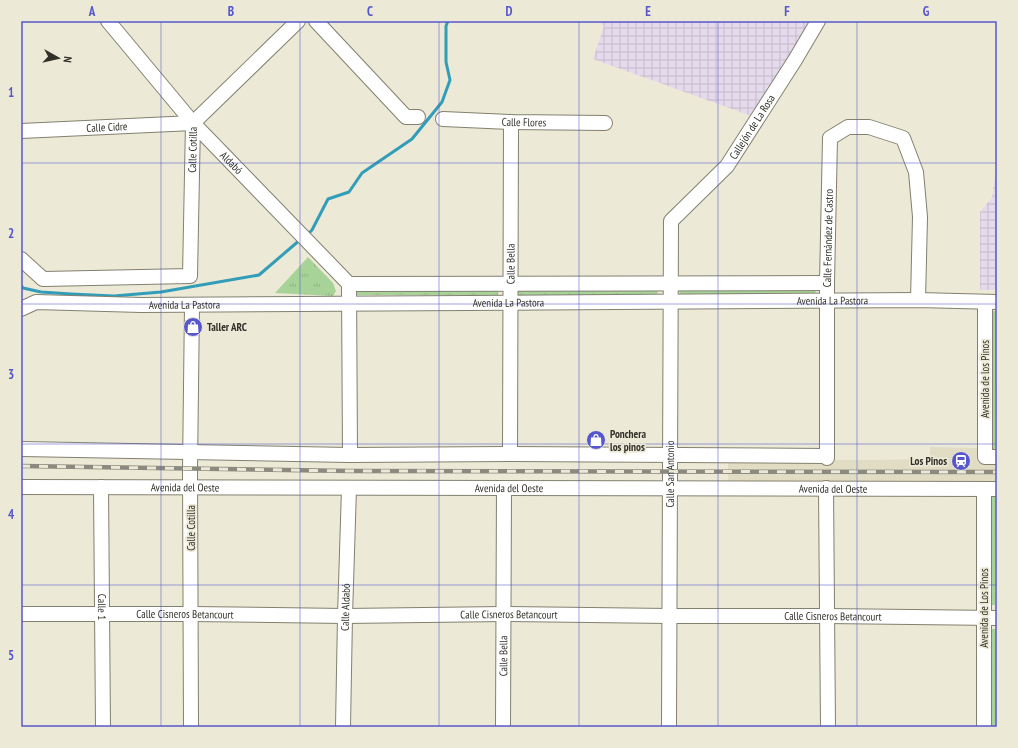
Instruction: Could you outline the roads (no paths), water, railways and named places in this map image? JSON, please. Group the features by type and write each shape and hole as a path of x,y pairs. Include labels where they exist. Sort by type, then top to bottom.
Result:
{"street":[{"name":"Aldabó","path":"108,21 193,123 349,284"},
{"name":"Calle Cotilla","path":"21,259 44,279 190,276 193,123 298,21"},
{"path":"316,21 406,117 418,117"},
{"name":"Callejón de La Rosa","path":"671,221 727,166 795,60 818,21"},
{"name":"Calle Flores","path":"443,119 511,122 605,123"},
{"name":"Calle Bella","path":"510,454 511,122"},
{"name":"Calle Cidre","path":"21,131 193,123"},
{"name":"Calle Fernández de Castro","path":"670,454 827,457 827,283 830,138 848,127 869,127 903,138 916,172 919,202 918,300"},
{"name":"Calle San Antonio","path":"669,727 671,221"},
{"name":"Avenida La Pastora","path":"349,284 827,283"},
{"path":"349,284 350,455"},
{"name":"Avenida La Pastora","path":"21,309 36,302 192,305 918,300 991,302"},
{"name":"Avenida de los Pinos","path":"991,302 991,457"},
{"name":"Calle Cotilla","path":"191,727 190,453 192,305"},
{"path":"21,449 350,455 670,454"},
{"name":"Avenida del Oeste","path":"21,487 991,489"},
{"name":"Calle 1","path":"101,487 102,727"},
{"name":"Calle Aldabó","path":"343,727 349,488"},
{"name":"Calle Bella","path":"503,727 504,488"},
{"path":"826,488 828,727"},
{"name":"Avenida de Los Pinos","path":"984,727 990,617 991,489"},
{"name":"Calle Cisneros Betancourt","path":"21,614 345,616 504,614 990,617"}],"waterway":[{"path":"307,235 312,230 328,199 349,192 362,173 412,139 442,102 450,80 446,62 446,26 448,21"},
{"path":"21,285 23,288 41,292 71,294 114,296 161,292 259,275 301,239"}],"railway":[{"path":"21,466 350,471 997,472"}],"place":[{"name":"Taller ARC","path":"193,327"},
{"name":"Ponchera los pinos","path":"596,440"},
{"name":"Los Pinos","path":"961,461"}]}
